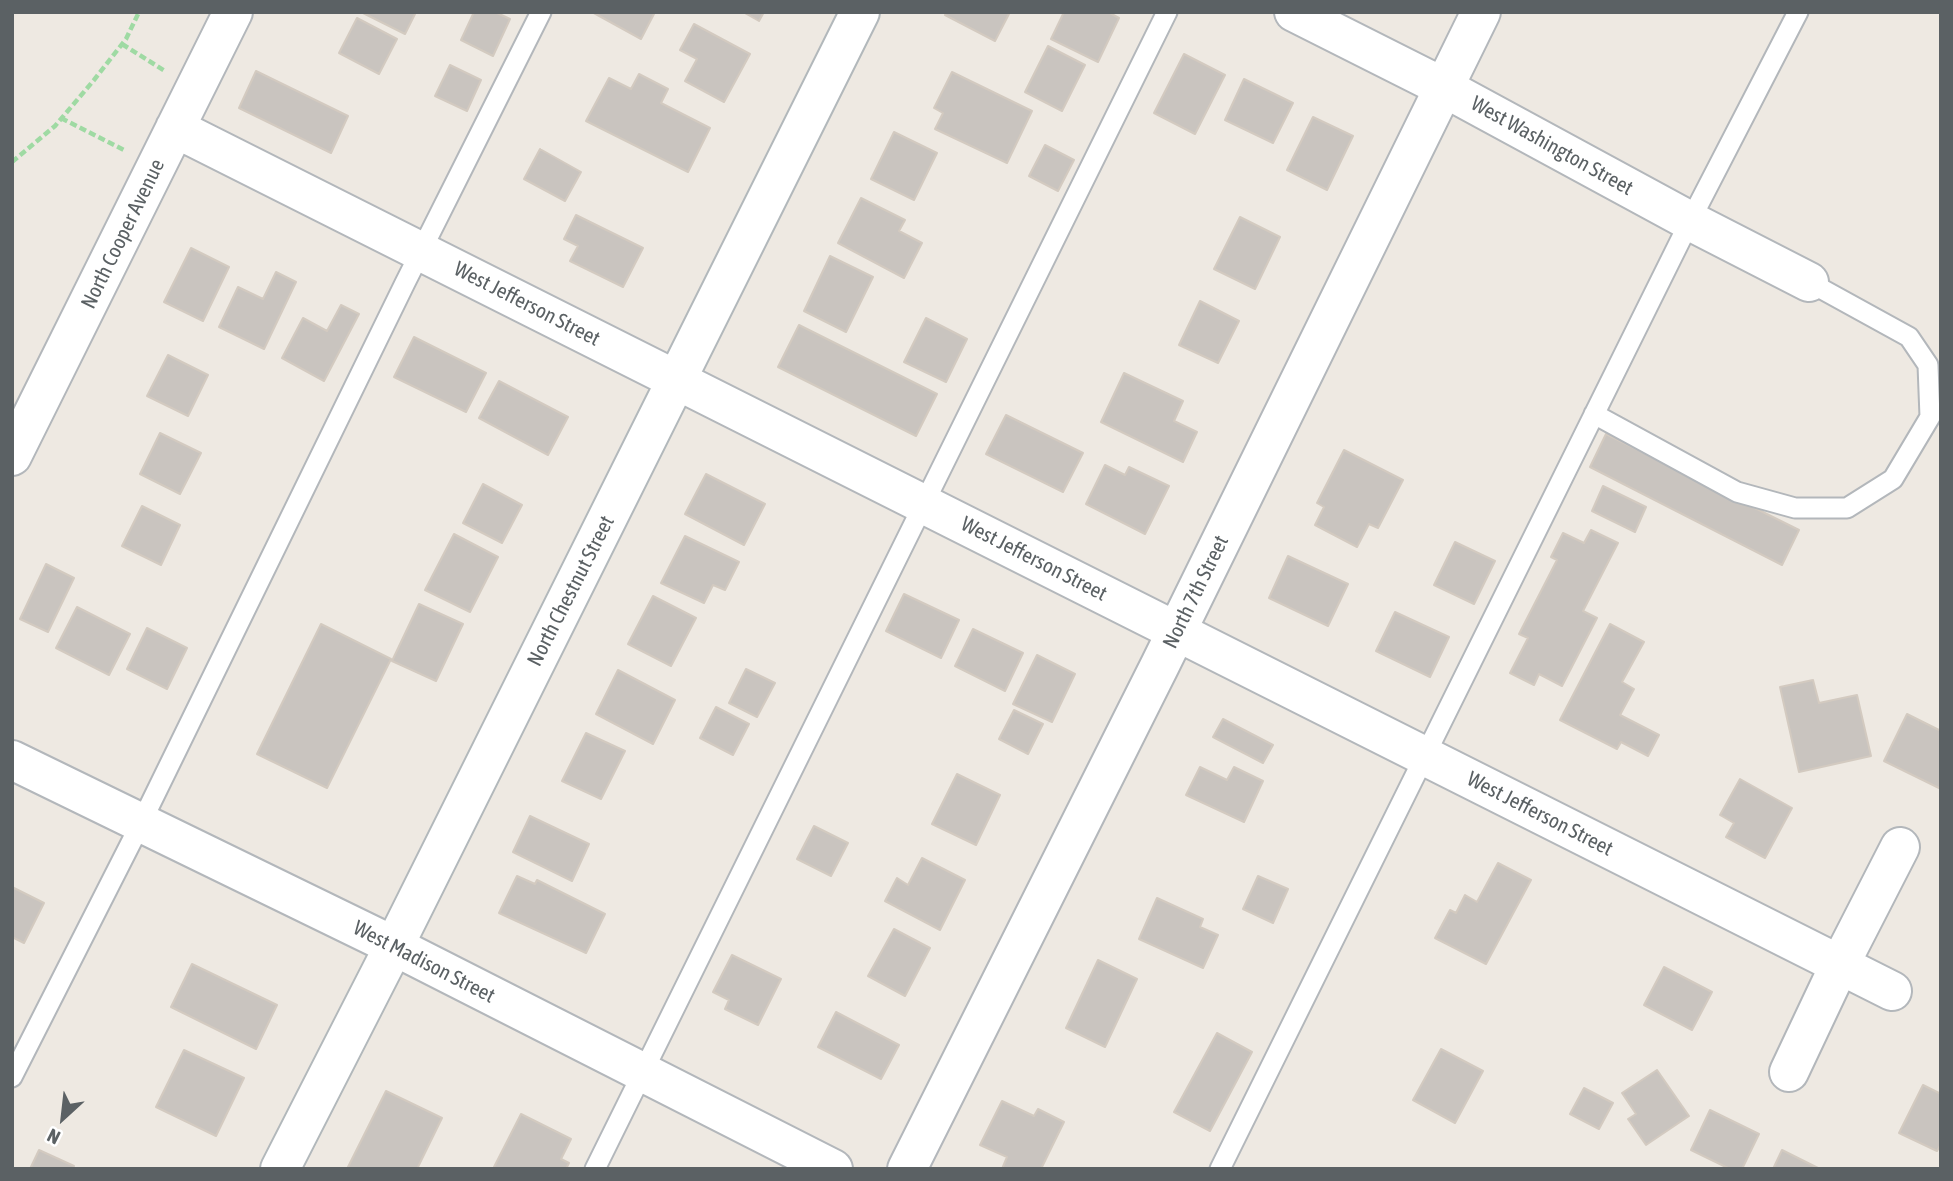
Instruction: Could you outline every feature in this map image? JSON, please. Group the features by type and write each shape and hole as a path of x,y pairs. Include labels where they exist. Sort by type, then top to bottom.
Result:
{"street":[{"name":"North Cooper Avenue","path":"12,456 233,12"},
{"name":"North Chestnut Street","path":"280,1169 860,12"},
{"name":"West Washington Street","path":"1294,12 1443,87 1690,221 1809,282"},
{"name":"North 7th Street","path":"907,1169 1177,631 1481,12"},
{"name":"West Jefferson Street","path":"175,128 1892,990"},
{"name":"West Madison Street","path":"12,760 394,946 833,1169"},
{"path":"1789,1072 1900,847"}],"lane":[{"path":"12,1077 141,823 541,12"},
{"path":"595,1169 1167,12"},
{"path":"1220,1169 1690,221 1798,12"},
{"path":"1594,414 1737,492 1795,508 1847,508 1893,480 1930,417 1928,365 1909,337 1809,282"}],"path":[{"path":"12,162 61,118 122,44 139,12"},
{"path":"122,44 195,89"},
{"path":"61,118 156,166"}],"building":[{"path":"361,12 416,12 405,34"},
{"path":"474,12 495,12 510,19 493,56 461,40"},
{"path":"592,12 655,12 641,39"},
{"path":"743,12 764,12 759,21"},
{"path":"946,12 1010,12 995,41 945,15"},
{"path":"1064,12 1108,12 1119,18 1098,62 1051,39"},
{"path":"357,18 397,39 379,74 339,53"},
{"path":"694,24 750,54 724,102 685,81 697,59 680,50"},
{"path":"1048,46 1085,65 1062,111 1025,92"},
{"path":"1184,54 1225,75 1195,134 1154,113"},
{"path":"450,65 481,80 467,111 435,96"},
{"path":"256,71 348,116 331,153 239,108"},
{"path":"952,72 1032,111 1007,163 935,129 943,113 934,108"},
{"path":"639,74 668,89 661,103 710,128 688,172 586,121 609,78 631,89"},
{"path":"1244,79 1293,103 1273,143 1225,120"},
{"path":"1313,117 1353,136 1327,190 1287,170"},
{"path":"894,132 937,153 914,200 871,179"},
{"path":"1045,145 1074,160 1058,191 1029,176"},
{"path":"540,149 581,172 565,201 524,179"},
{"path":"861,198 905,220 899,231 922,243 904,278 838,243"},
{"path":"576,215 643,248 623,287 570,261 578,246 564,239"},
{"path":"1240,217 1280,237 1255,289 1214,269"},
{"path":"191,248 229,267 203,321 164,302"},
{"path":"830,256 873,277 846,332 804,311"},
{"path":"276,272 296,282 264,349 219,327 238,287 263,299"},
{"path":"1200,301 1239,321 1218,363 1179,345"},
{"path":"341,305 359,314 324,381 282,358 303,318 327,331"},
{"path":"926,318 967,339 946,382 904,362"},
{"path":"799,325 937,394 916,436 778,367"},
{"path":"414,337 486,373 466,412 394,377"},
{"path":"168,355 208,375 188,416 147,396"},
{"path":"1124,373 1183,401 1174,421 1197,432 1183,462 1101,422"},
{"path":"499,381 568,417 548,455 479,418"},
{"path":"1006,415 1083,453 1063,492 986,454"},
{"path":"160,433 201,453 180,494 140,474"},
{"path":"1606,434 1799,530 1782,565 1590,467"},
{"path":"1344,450 1403,480 1378,528 1369,524 1357,547 1315,525 1324,507 1317,503"},
{"path":"1105,465 1125,475 1129,467 1169,486 1145,534 1086,504"},
{"path":"706,474 765,504 744,545 685,514"},
{"path":"483,484 522,505 502,543 463,523"},
{"path":"1603,486 1646,507 1635,532 1592,511"},
{"path":"142,506 180,525 161,565 122,546"},
{"path":"1591,530 1618,543 1583,611 1597,618 1562,686 1539,674 1534,685 1510,673 1528,638 1519,634 1557,560 1551,557 1563,533 1584,543"},
{"path":"454,534 498,557 470,612 425,590"},
{"path":"685,536 739,562 725,590 713,585 704,603 661,583"},
{"path":"1455,542 1495,561 1474,604 1434,585"},
{"path":"1288,556 1348,584 1328,626 1269,598"},
{"path":"46,564 74,578 48,632 20,619"},
{"path":"904,594 959,620 941,658 886,631"},
{"path":"653,596 696,618 671,666 628,644"},
{"path":"419,604 463,624 436,681 392,661"},
{"path":"77,607 130,634 109,675 56,648"},
{"path":"1395,612 1449,637 1430,677 1376,651"},
{"path":"321,624 391,659 327,788 257,754"},
{"path":"1610,624 1644,642 1622,682 1634,689 1620,715 1659,735 1648,756 1621,742 1617,749 1560,720"},
{"path":"147,628 187,648 167,689 127,669"},
{"path":"973,629 1023,653 1005,691 955,666"},
{"path":"1037,655 1075,674 1052,722 1013,704"},
{"path":"746,669 775,683 757,717 729,703"},
{"path":"618,670 675,700 653,744 596,714"},
{"path":"1813,680 1819,703 1857,695 1871,756 1799,772 1780,687"},
{"path":"716,707 749,724 733,755 700,738"},
{"path":"1014,710 1043,724 1028,754 999,739"},
{"path":"1907,714 1941,731 1941,789 1884,761"},
{"path":"1223,719 1273,745 1263,763 1213,737"},
{"path":"586,733 625,751 601,799 562,781"},
{"path":"1200,767 1227,780 1234,767 1263,781 1244,822 1186,795"},
{"path":"957,774 1000,795 976,845 932,824"},
{"path":"1740,779 1792,808 1765,858 1726,837 1734,823 1720,815"},
{"path":"530,816 589,844 572,881 513,852"},
{"path":"814,826 848,843 831,876 797,859"},
{"path":"922,858 965,880 940,930 885,901 897,878 908,885"},
{"path":"1498,863 1531,880 1486,964 1435,938 1450,910 1456,913 1465,895 1477,902"},
{"path":"517,876 535,884 537,880 605,914 586,953 499,913"},
{"path":"1258,876 1288,889 1273,923 1243,909"},
{"path":"12,887 44,903 24,943 12,937"},
{"path":"1157,898 1203,919 1200,927 1218,935 1203,968 1139,939"},
{"path":"894,929 930,948 905,996 868,976"},
{"path":"732,955 781,979 758,1025 725,1009 729,1000 713,992"},
{"path":"1098,960 1137,979 1105,1047 1066,1028"},
{"path":"192,964 277,1005 256,1049 171,1007"},
{"path":"1664,967 1712,992 1692,1030 1644,1005"},
{"path":"836,1012 899,1045 881,1079 818,1047"},
{"path":"1217,1033 1252,1052 1210,1131 1174,1112"},
{"path":"1441,1049 1483,1071 1455,1123 1413,1100"},
{"path":"184,1050 244,1078 216,1136 156,1107"},
{"path":"1657,1070 1689,1116 1646,1145 1628,1119 1636,1114 1622,1093"},
{"path":"1923,1085 1941,1094 1941,1144 1937,1151 1899,1133"},
{"path":"1584,1088 1613,1103 1599,1129 1570,1114"},
{"path":"386,1091 442,1118 417,1169 347,1169"},
{"path":"1002,1101 1034,1116 1038,1109 1064,1122 1041,1169 1002,1169 1007,1157 980,1145"},
{"path":"1710,1110 1759,1134 1742,1169 1730,1169 1691,1150"},
{"path":"521,1114 571,1139 561,1159 569,1163 566,1169 493,1169"},
{"path":"39,1150 74,1166 73,1169 30,1169"},
{"path":"1782,1150 1820,1169 1773,1169"}]}
